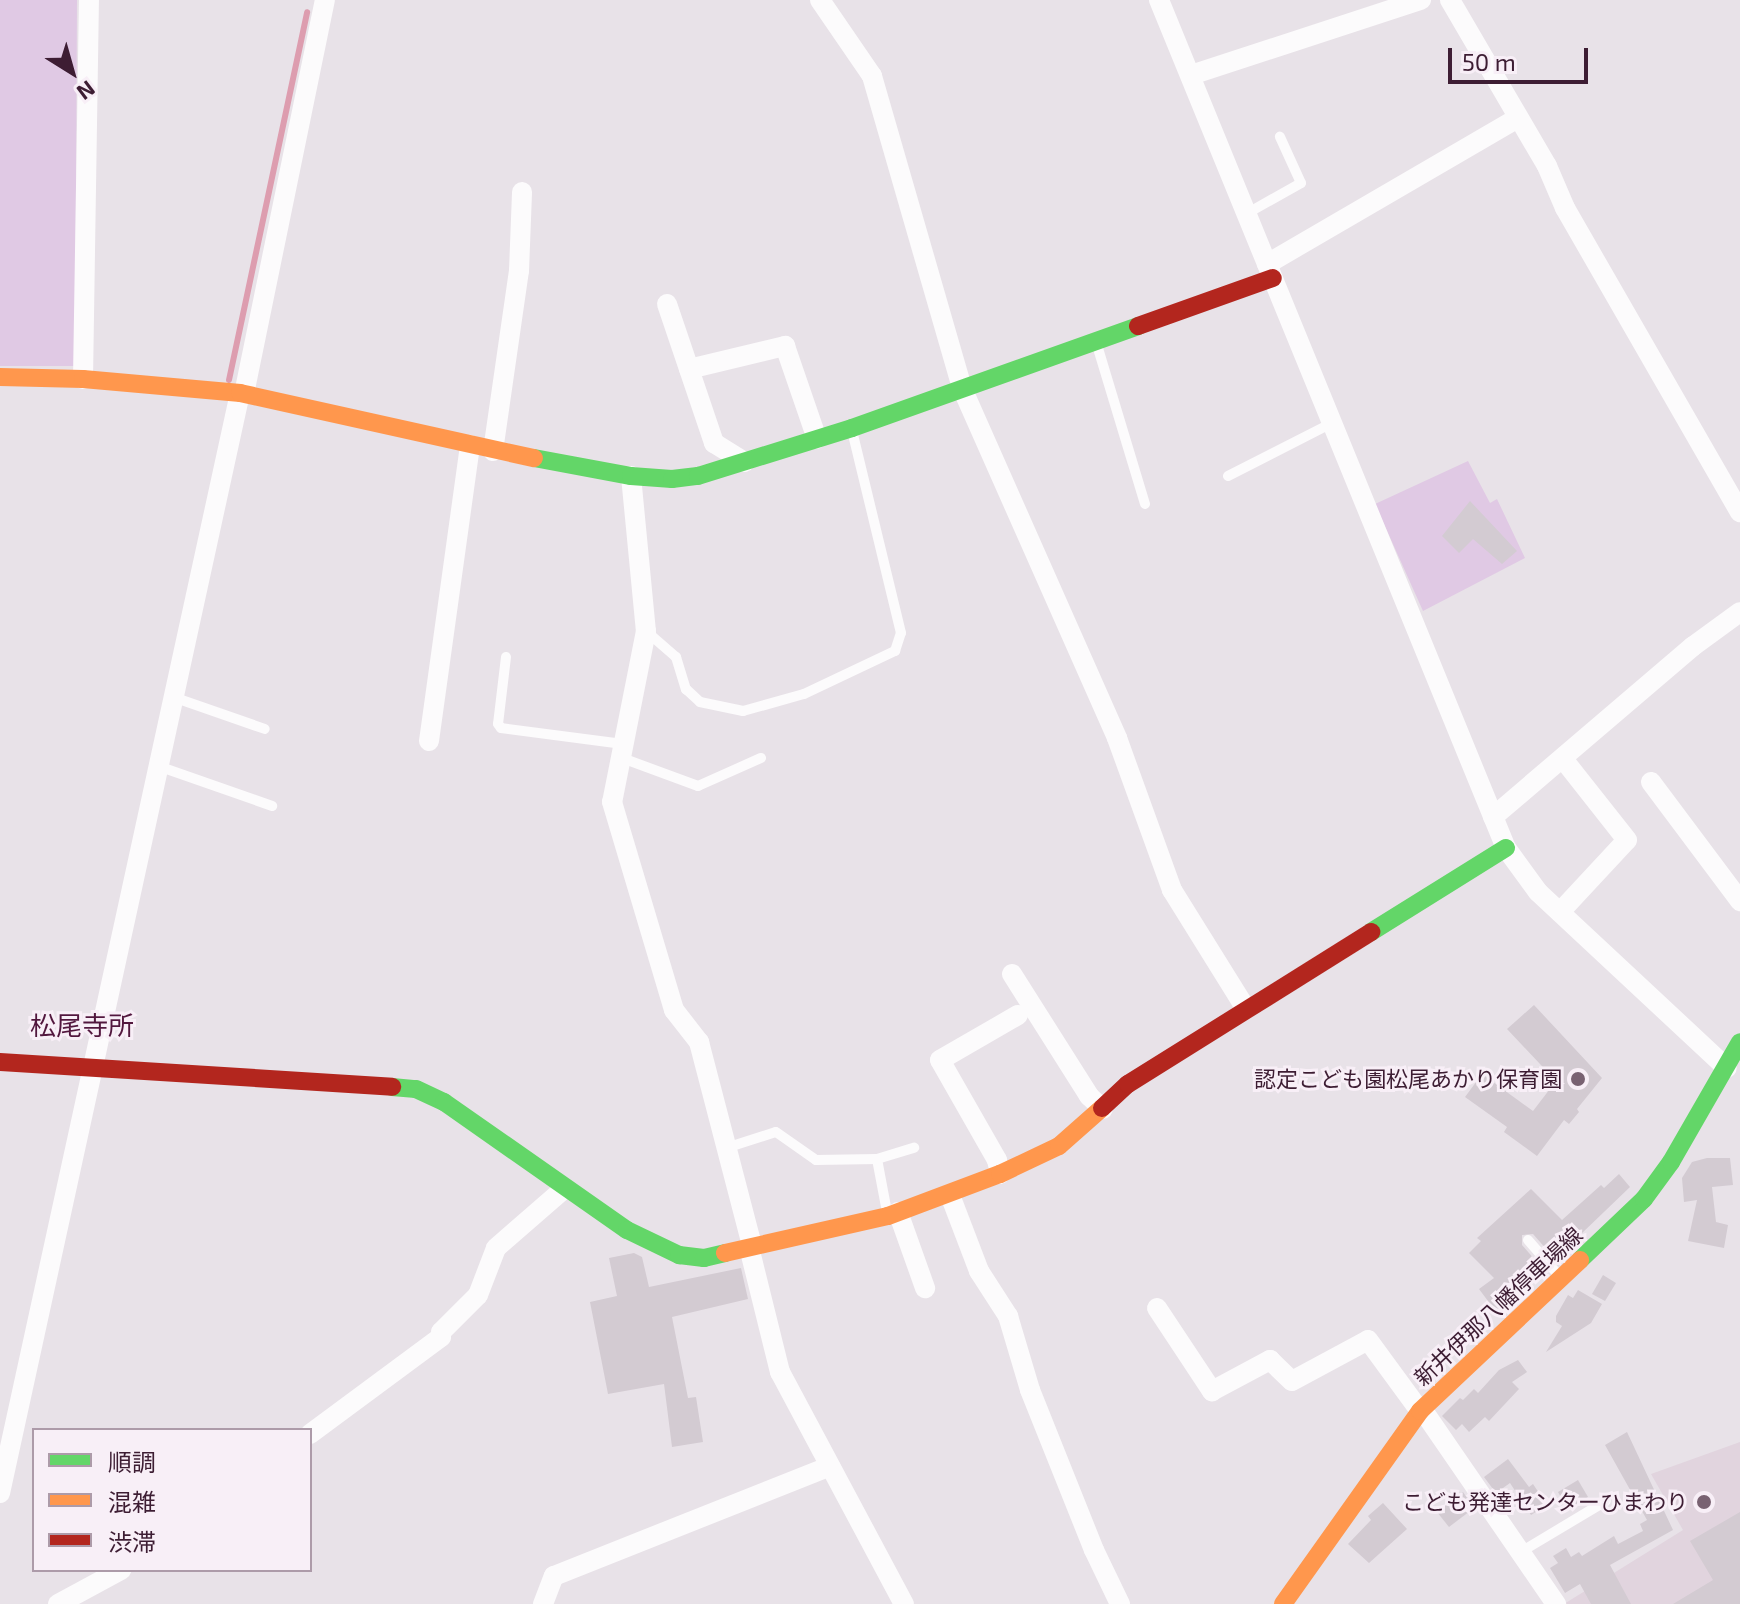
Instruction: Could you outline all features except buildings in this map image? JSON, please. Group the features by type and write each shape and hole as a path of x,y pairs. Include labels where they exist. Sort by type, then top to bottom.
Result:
{"street":[{"path":"83,379 89,0"},
{"path":"0,1493 4,1463 242,393 325,0"},
{"path":"820,0 872,76 962,388 1117,738 1172,890 1246,1009"},
{"path":"1159,0 1506,848 1538,892 1733,1076"},
{"path":"1191,75 1380,6 1421,0"},
{"path":"1450,0 1547,166 1565,208 1740,512"},
{"path":"0,377 83,379 242,393 493,451 631,476 672,479 744,462 852,428 1096,341 1270,271 1518,118"},
{"path":"493,451 519,271 522,192"},
{"path":"667,304 714,443 744,462"},
{"path":"689,369 785,346 817,439"},
{"path":"429,741 470,445"},
{"path":"631,476 646,631 612,802 674,1010 699,1042 729,1147 780,1372 904,1604"},
{"path":"1493,817 1692,647 1740,612"},
{"path":"1560,912 1627,840 1563,759"},
{"path":"1651,782 1740,901"},
{"path":"0,1062 416,1089 444,1102 627,1230 679,1255 704,1258 893,1214 950,1195 1059,1146 1128,1084 1506,848"},
{"path":"1012,974 1089,1096 1103,1109"},
{"path":"1000,1174 997,1160 940,1060 1018,1015"},
{"name":"新井伊那八幡停車場線","path":"1283,1604 1421,1410 1630,1216 1733,1076 1740,1042"},
{"path":"312,1433 441,1337 441,1332 478,1295 496,1248 565,1188"},
{"path":"950,1195 979,1271 1008,1316 1030,1390 1094,1550 1120,1604"},
{"path":"893,1214 925,1288"},
{"path":"1157,1308 1212,1391 1270,1360 1292,1381 1368,1340 1421,1410 1556,1604"},
{"path":"543,1604 554,1576 830,1466"},
{"path":"58,1604 117,1572"}],"lane":[{"path":"1246,214 1301,183 1280,137"},
{"path":"1096,341 1145,504"},
{"path":"1228,476 1332,423"},
{"path":"646,631 676,657 686,689 700,702 743,711 804,694 895,651 901,633 852,428"},
{"path":"506,657 498,724 501,728 623,751 698,786 761,758"},
{"path":"173,697 265,729"},
{"path":"158,766 272,806"},
{"path":"729,1147 776,1132 816,1160 877,1159 914,1148"},
{"path":"877,1159 893,1214"},
{"path":"1528,1240 1561,1279"},
{"path":"1519,1553 1606,1501"}],"shaded area":[{"path":"0,0 77,0 75,366 0,366"},
{"path":"1468,461 1490,503 1497,499 1525,558 1423,611 1375,504"},
{"name":"こども発達センターひまわり","path":"1740,1442 1740,1604 1564,1604 1683,1530 1651,1474"}],"waterway":[{"path":"229,380 307,12"}],"traffic: fast":[{"path":"534,458 631,476 672,479 698,476 852,428 1138,326"},
{"path":"1371,932 1506,848"},
{"path":"1580,1260 1644,1199 1671,1162 1740,1042"},
{"path":"392,1087 416,1089 444,1102 627,1230 679,1255 704,1258 725,1253"}],"traffic: slow":[{"path":"0,377 83,379 240,393 534,458"},
{"path":"725,1253 888,1216 1000,1174 1059,1146 1102,1108"},
{"path":"1283,1604 1420,1411 1580,1260"}],"traffic: jam":[{"path":"1138,326 1273,278"},
{"path":"1102,1108 1128,1084 1371,932"},
{"path":"0,1062 392,1087"}],"place":[{"name":"認定こども園松尾あかり保育園","path":"1578,1079"},
{"name":"こども発達センターひまわり","path":"1704,1502"}],"district":[{"name":"松尾寺所","path":"82,1025"}]}
